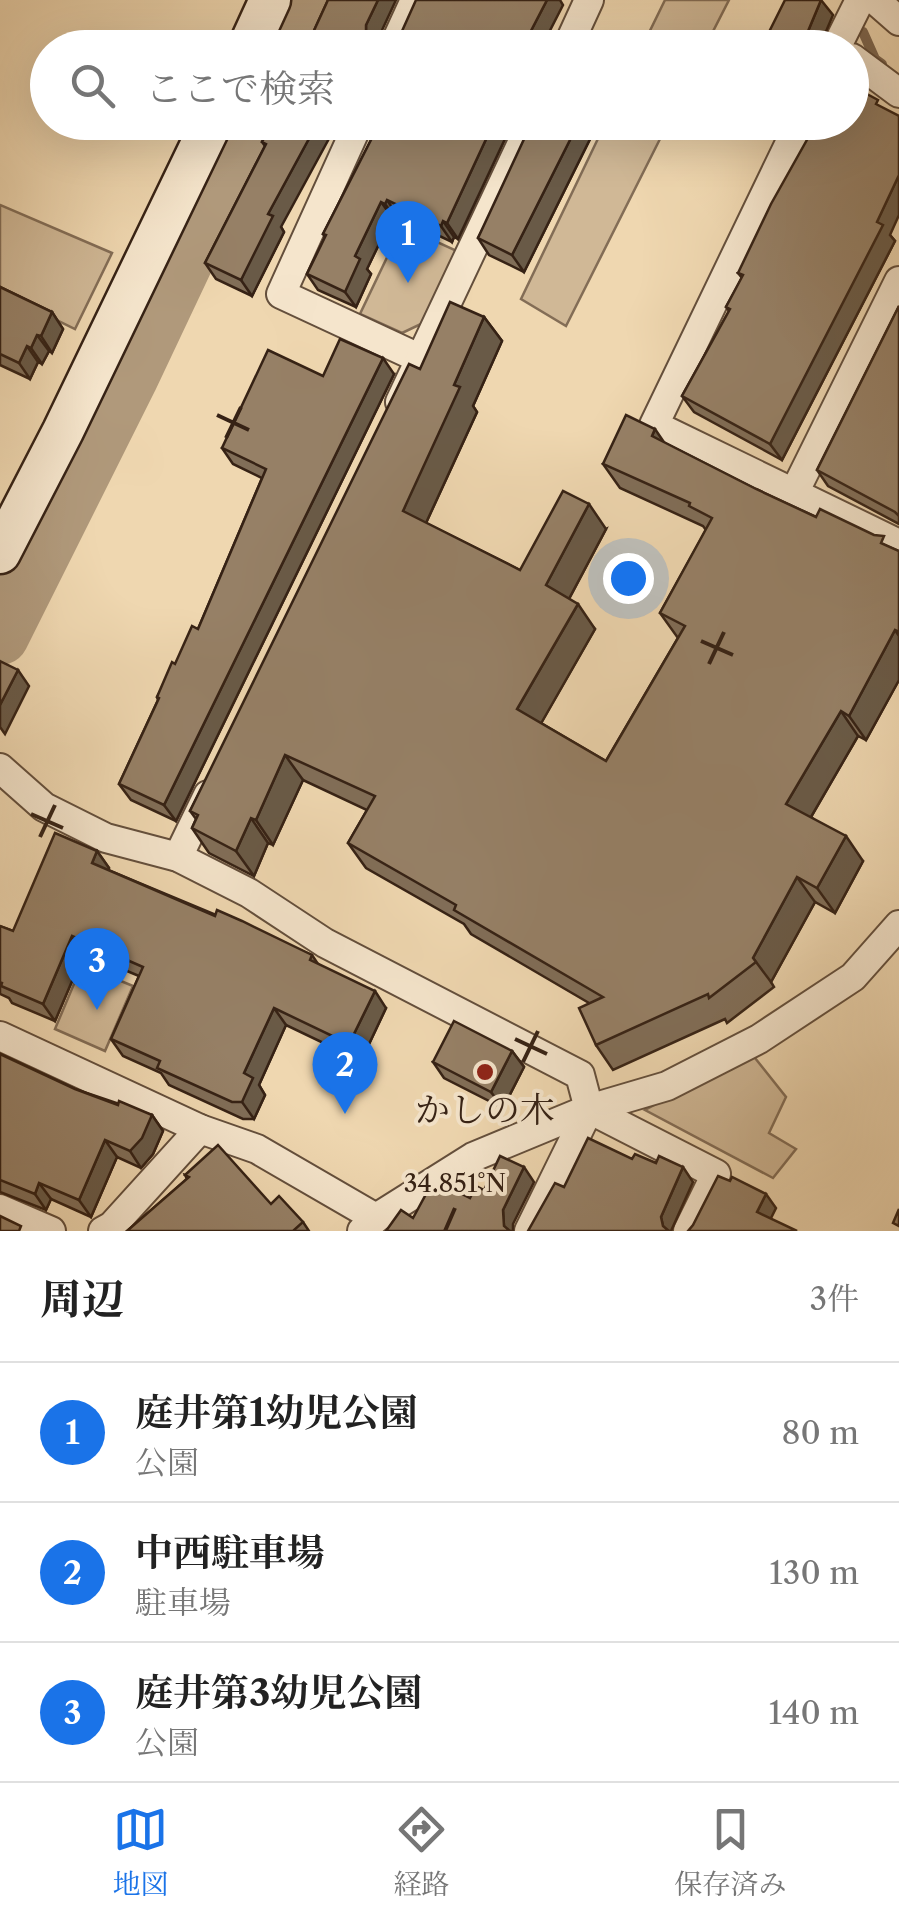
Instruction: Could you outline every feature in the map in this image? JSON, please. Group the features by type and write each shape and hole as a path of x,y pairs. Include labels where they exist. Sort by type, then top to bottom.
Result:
{"street":[{"path":"256,30 270,0"},
{"path":"401,30 415,0"},
{"path":"575,30 589,0"},
{"path":"845,30 860,0"},
{"path":"875,0 899,21"},
{"path":"869,70 899,92"},
{"path":"0,554 203,140"},
{"path":"351,140 281,294 421,359"},
{"path":"386,430 524,140"},
{"path":"791,140 654,425 899,544"},
{"path":"794,493 899,280"},
{"path":"0,768 44,806 106,838 178,857 249,893 325,943 580,1075 589,1109 529,1231"},
{"path":"178,857 221,768"},
{"path":"0,1036 200,1129 256,1149 369,1224 473,1157 589,1109 667,1086 759,1039 853,977 899,926"},
{"path":"589,1109 716,1174 688,1231"},
{"path":"103,1231 112,1226 200,1129"},
{"path":"0,1209 51,1231"}],"shaded area":[{"path":"665,0 729,0 714,30 650,30"},
{"path":"597,140 659,140 566,326 521,299"},
{"path":"0,205 112,253 75,329 0,292"},
{"path":"402,226 457,251 421,324 402,333 360,314"},
{"path":"82,965 133,986 105,1051 55,1029"},
{"path":"751,1053 786,1097 769,1133 796,1149 773,1178 645,1110"}],"building":[{"path":"328,0 378,0 366,30 314,30"},
{"path":"416,0 547,0 531,30 402,30"},
{"path":"785,0 821,0 808,30 770,30"},
{"path":"869,95 878,100 876,104 899,116 899,175 877,222 883,225 770,444 682,396 730,309 726,307 743,275 738,273 807,140 869,140"},
{"path":"308,140 268,214 273,216 241,280 205,263 266,144 262,142"},
{"path":"371,140 486,140 447,223 443,221 441,226 387,200 385,204 381,202 355,256 360,259 345,292 307,274 326,235 323,234"},
{"path":"524,140 570,140 512,255 478,238"},
{"path":"0,287 52,312 41,336 37,335 31,348 27,346 19,363 0,354"},
{"path":"450,302 484,317 454,385 460,387 403,511 520,570 563,491 589,504 546,585 578,604 517,709 606,761 685,626 660,613 712,518 689,506 690,503 603,464 626,415 655,429 652,436 756,489 816,517 820,509 884,536 881,543 899,551 899,632 895,630 849,716 841,711 786,804 846,836 817,888 797,877 753,958 756,962 709,998 708,994 596,1045 579,1008 603,997 348,843 375,796 285,755 256,820 251,818 236,851 192,828 198,815 190,811 409,364 420,369"},
{"path":"899,306 899,516 817,470"},
{"path":"340,339 383,358 164,805 119,784 172,662 175,664 192,626 198,629 266,469 222,448 268,350 323,376"},
{"path":"0,661 18,670 0,705"},
{"path":"55,833 97,851 92,863 215,916 217,910 242,921 375,991 349,1044 274,1008 244,1073 253,1078 242,1102 232,1102 157,1068 160,1061 111,1039 143,967 72,936 43,1004 1,986 0,926 13,931"},
{"path":"454,1021 512,1051 491,1092 433,1062"},
{"path":"0,1054 75,1089 152,1115 142,1138 130,1151 105,1140 79,1200 39,1183 35,1194 0,1180"},
{"path":"588,1138 632,1159 635,1154 656,1163 659,1156 683,1167 661,1217 669,1231 528,1231 555,1183 564,1187"},
{"path":"218,1145 271,1204 279,1196 303,1222 293,1231 127,1231 189,1177 185,1175"},
{"path":"500,1156 524,1167 503,1210 504,1226 510,1231 386,1231 401,1210 413,1218 431,1185 445,1192 448,1187 470,1198 476,1186 484,1190"},
{"path":"718,1176 730,1181 732,1177 766,1194 757,1212 797,1231 688,1231"},
{"path":"0,1216 21,1226 19,1231 0,1231"}],"waterway":[{"path":"293,30 307,0"},
{"path":"869,46 882,64"},
{"path":"0,636 129,378 241,140"}],"place":[{"name":"庭井第1幼児公園","path":"408,283"},
{"name":"庭井第3幼児公園","path":"97,1010"},
{"name":"かしの木","path":"485,1072"},
{"name":"中西駐車場","path":"345,1114"}]}
